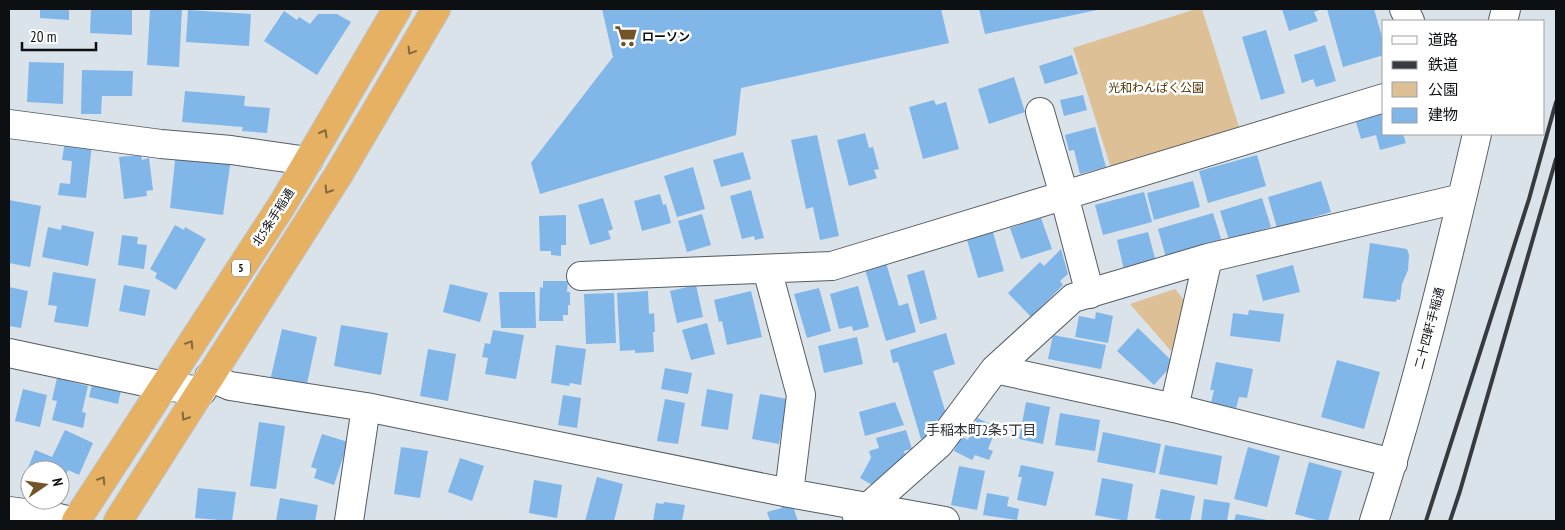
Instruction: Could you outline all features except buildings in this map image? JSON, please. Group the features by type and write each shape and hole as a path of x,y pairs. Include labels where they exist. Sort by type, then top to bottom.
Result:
{"highway":[{"name":"北5条手稲通","path":"76,521 282,205 397,9"},
{"path":"118,521 339,174 436,9"}],"street":[{"path":"582,276 832,266 1382,99"},
{"path":"1040,112 1090,294"},
{"path":"9,124 308,161"},
{"name":"二十四軒手稲通","path":"1374,521 1393,463 1477,135"},
{"path":"859,514 939,444 995,369 1073,298 1208,258 1462,198"},
{"path":"1174,408 1208,258"},
{"path":"767,269 801,395 789,493"},
{"path":"9,353 164,386 206,384 230,386 366,408 789,493 859,514 945,521"},
{"path":"995,369 1174,408 1393,463"},
{"path":"349,521 366,408"},
{"path":"9,511 71,521"}],"green space":[{"name":"光和わんぱく公園","path":"1196,9 1202,9 1239,127 1111,168 1073,48"},
{"path":"1175,289 1187,304 1171,351 1130,304"}],"railway":[{"path":"1426,521 1529,199 1556,102"},
{"path":"1450,521 1556,159"}],"place":[{"name":"ローソン","path":"626,36"}],"district":[{"name":"手稲本町2条5丁目","path":"981,430"}]}
